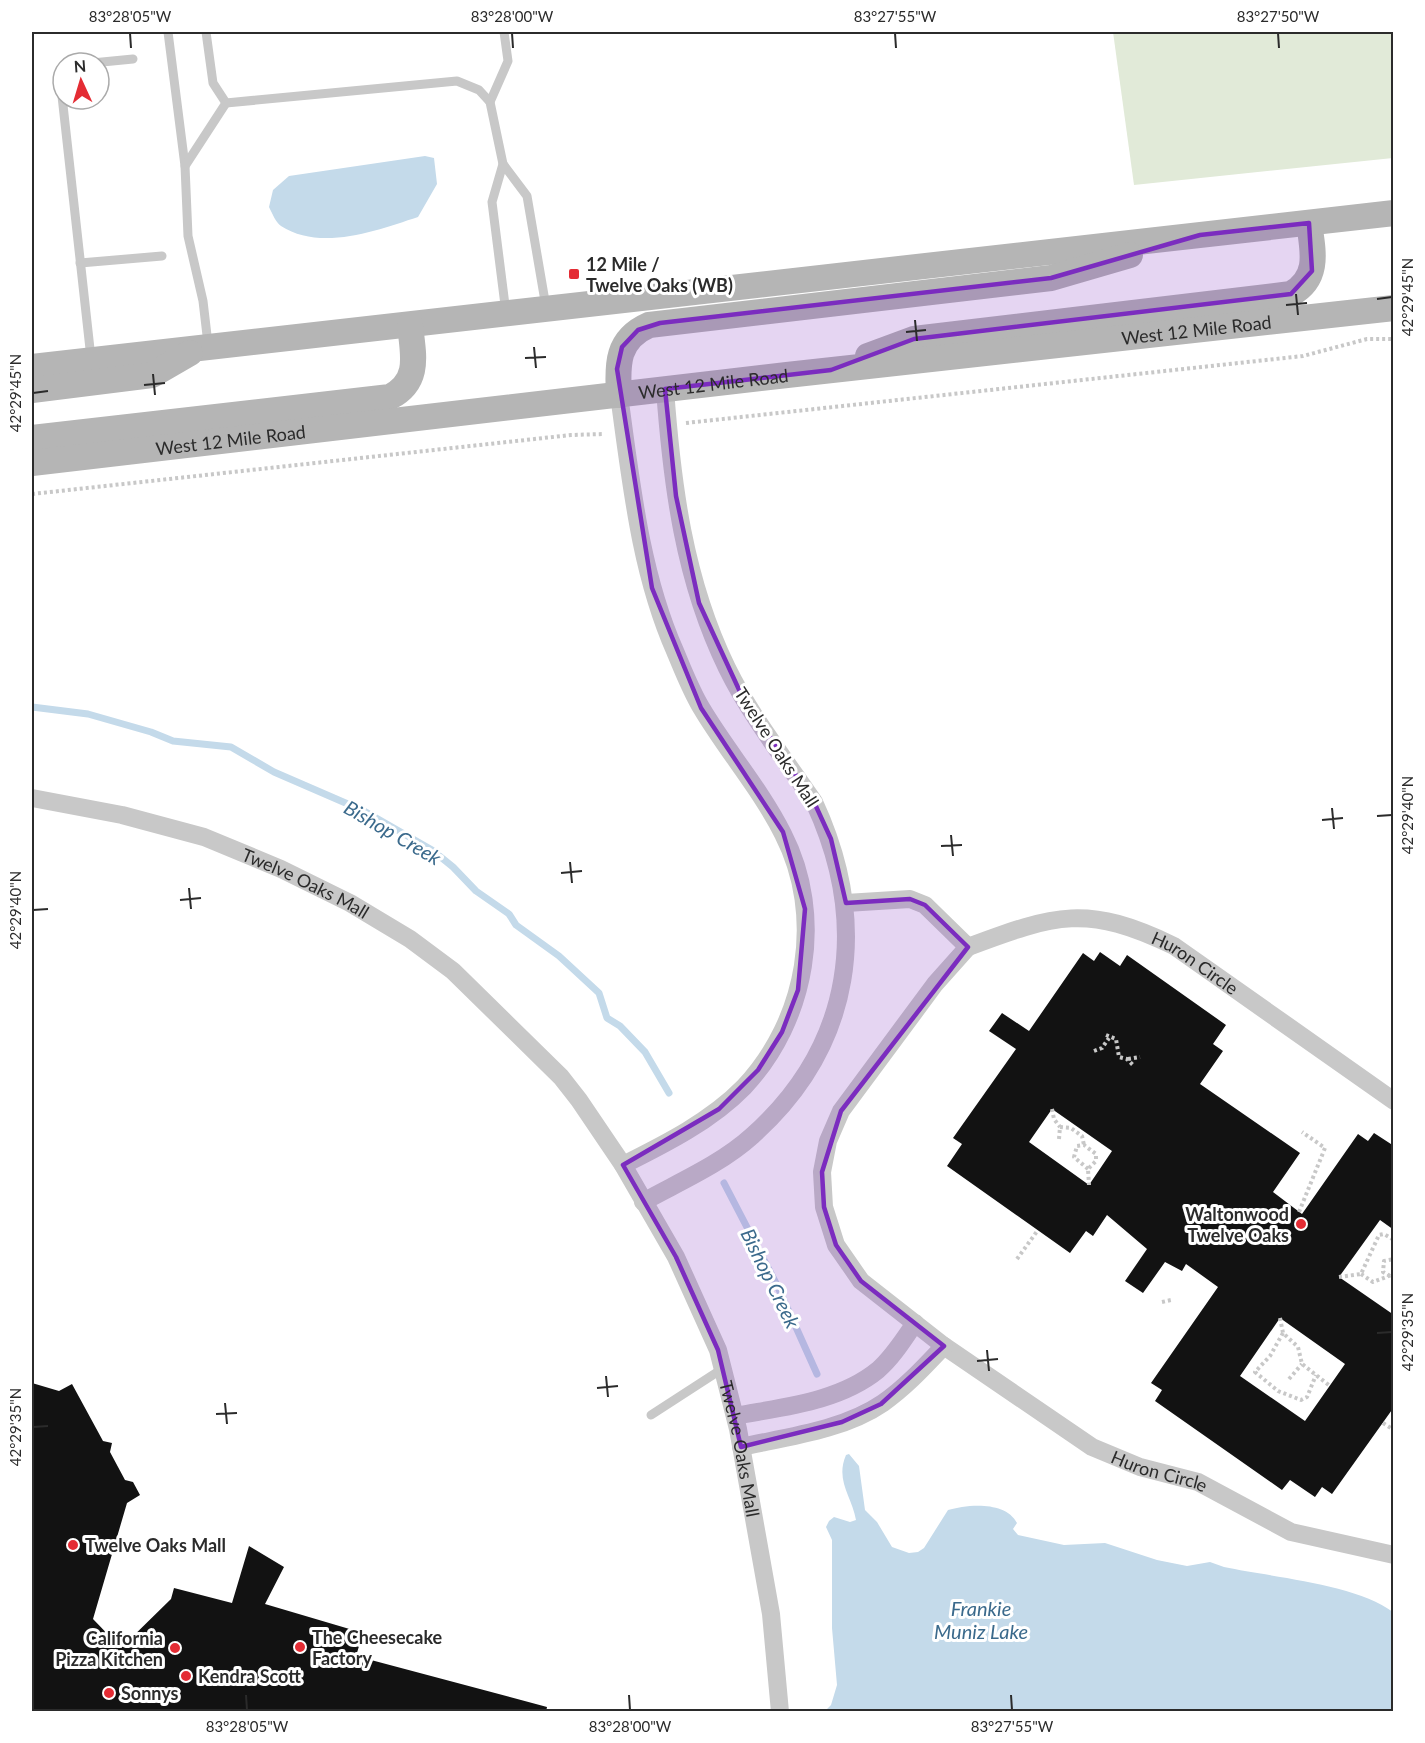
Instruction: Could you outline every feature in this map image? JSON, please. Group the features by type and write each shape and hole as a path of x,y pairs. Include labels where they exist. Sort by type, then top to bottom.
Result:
{"main road":[{"path":"32,368 1394,213"},
{"path":"831,370 914,339 1291,294 1300,289 1312,271 1314,261 1309,223"},
{"path":"619,395 617,369 622,347 629,337 649,325 1051,278 1200,235"},
{"name":"West 12 Mile Road","path":"32,463 831,370 1394,308"},
{"path":"32,438 390,397 407,385 415,366 410,325"},
{"path":"32,390 152,375 203,348"}],"street":[{"name":"Twelve Oaks Mall","path":"643,1202 750,1138 796,1089 823,1043 838,1001 848,930 846,903 831,839 814,802 741,694 699,603 688,564 676,496 665,389"},
{"path":"619,395 647,568 662,618 701,708 773,816 791,850 805,909 806,944 798,990 783,1032 758,1070 719,1109 664,1144 623,1165"},
{"name":"Twelve Oaks Mall","path":"32,798 122,815 204,837 339,898 410,939 453,971 561,1077 623,1165 676,1257 718,1350 735,1416 771,1614 780,1712"},
{"path":"846,903 910,899 925,905 968,946"},
{"name":"Huron Circle","path":"1394,1101 1174,946 1137,928 1083,916 1039,921 968,946 935,984 841,1111 828,1141 822,1172 824,1207 836,1245 861,1281 944,1346 1092,1447 1140,1467 1198,1482 1291,1532 1394,1555"},
{"path":"735,1416 831,1395 858,1383 878,1369 915,1323"},
{"path":"741,1447 842,1422 881,1404 907,1385 944,1346"}],"lane":[{"path":"168,32 185,166 188,236 203,301 203,348"},
{"path":"206,32 213,83 226,103"},
{"path":"490,102 508,61 504,32"},
{"path":"111,61 133,59"},
{"path":"226,103 457,81 479,90 490,102 503,164 527,196 546,309"},
{"path":"185,166 226,103"},
{"path":"64,111 91,361"},
{"path":"503,164 492,202 506,313"},
{"path":"80,264 162,256"},
{"path":"651,1415 722,1369"}],"path":[{"path":"668,426 1303,356 1367,339 1394,339"},
{"path":"32,494 624,431"},
{"path":"1094,1051 1102,1048 1107,1037 1116,1039 1119,1057 1128,1059 1140,1057"},
{"path":"1128,1059 1134,1066"},
{"path":"1052,1109 1054,1119 1060,1127 1059,1139"},
{"path":"1060,1127 1071,1128 1082,1136 1084,1145 1096,1154 1096,1161 1088,1169"},
{"path":"1299,1212 1325,1148 1302,1132"},
{"path":"1084,1145 1077,1146 1074,1157 1088,1169 1089,1185"},
{"path":"1017,1258 1038,1230"},
{"path":"1361,1274 1371,1256 1376,1239 1384,1234 1394,1240"},
{"path":"1392,1275 1383,1272 1383,1266 1384,1261 1394,1259"},
{"path":"1339,1277 1361,1274 1374,1282 1392,1275"},
{"path":"1162,1302 1171,1300"},
{"path":"1280,1318 1282,1333 1270,1356 1255,1372 1278,1391 1301,1400 1307,1397 1316,1375"},
{"path":"1282,1333 1298,1347 1302,1364 1330,1386"},
{"path":"1288,1379 1302,1364"},
{"path":"1383,1423 1394,1430"}],"highlighted area":[{"path":"1309,223 1312,271 1291,294 914,339 831,370 665,389 676,496 699,603 741,694 814,802 831,839 846,903 910,899 925,905 968,947 841,1111 822,1172 824,1207 836,1245 861,1281 944,1346 881,1404 842,1422 741,1447 718,1350 676,1257 623,1165 719,1109 758,1070 782,1032 798,990 805,909 783,832 701,708 652,588 617,369 622,347 638,330 660,323 1051,278 1200,235"}],"green space":[{"path":"1113,32 1393,32 1393,158 1134,185"}],"water":[{"path":"425,156 434,158 437,184 418,217 350,236 314,237 297,234 281,226 269,207 273,190 289,176"},
{"name":"Frankie Muniz Lake","path":"849,1454 859,1466 865,1510 877,1522 892,1547 909,1553 918,1552 924,1548 948,1510 966,1506 986,1506 1012,1516 1017,1523 1013,1529 1018,1535 1064,1545 1105,1543 1157,1560 1187,1566 1210,1562 1224,1567 1336,1588 1377,1602 1393,1612 1393,1711 825,1711 831,1705 837,1685 832,1628 832,1540 826,1527 834,1517 850,1522 856,1520 842,1473 846,1455"}],"building":[{"name":"Waltonwood Twelve Oaks","path":"1100,952 1120,966 1127,955 1226,1025 1213,1044 1223,1051 1200,1084 1300,1153 1273,1192 1302,1214 1358,1134 1368,1141 1374,1133 1394,1146 1394,1230 1380,1220 1339,1277 1394,1315 1394,1407 1332,1494 1322,1487 1315,1497 1290,1480 1282,1490 1155,1401 1162,1390 1151,1383 1218,1287 1186,1264 1182,1271 1165,1262 1143,1293 1125,1281 1147,1249 1107,1215 1093,1236 1086,1231 1070,1253 947,1166 962,1144 953,1138 1016,1049 989,1031 1002,1013 1029,1031 1083,953 1094,961","holes":["1052,1109 1112,1151 1089,1185 1029,1142","1280,1318 1345,1364 1305,1421 1240,1376"]},
{"name":"Twelve Oaks Mall","path":"32,1383 59,1391 72,1384 103,1441 112,1443 110,1452 125,1480 133,1482 140,1495 127,1503 93,1619 121,1648 171,1599 174,1588 232,1603 249,1546 284,1567 265,1604 363,1633 356,1656 547,1707 546,1712 32,1712"}],"waterway":[{"name":"Bishop Creek","path":"32,707 88,714 151,732 173,741 231,747 274,772 364,811 432,850 453,867 476,891 509,914 516,925 559,956 599,993 607,1018 620,1026 645,1052 669,1093"},
{"name":"Bishop Creek","path":"724,1183 777,1285 817,1374"}],"place":[{"name":"12 Mile / Twelve Oaks (WB)","path":"574,274"},
{"name":"Waltonwood Twelve Oaks","path":"1301,1224"},
{"name":"Twelve Oaks Mall","path":"73,1545"},
{"name":"The Cheesecake Factory","path":"300,1647"},
{"name":"California Pizza Kitchen","path":"175,1648"},
{"name":"Kendra Scott","path":"186,1676"},
{"name":"Sonnys","path":"109,1693"}]}
